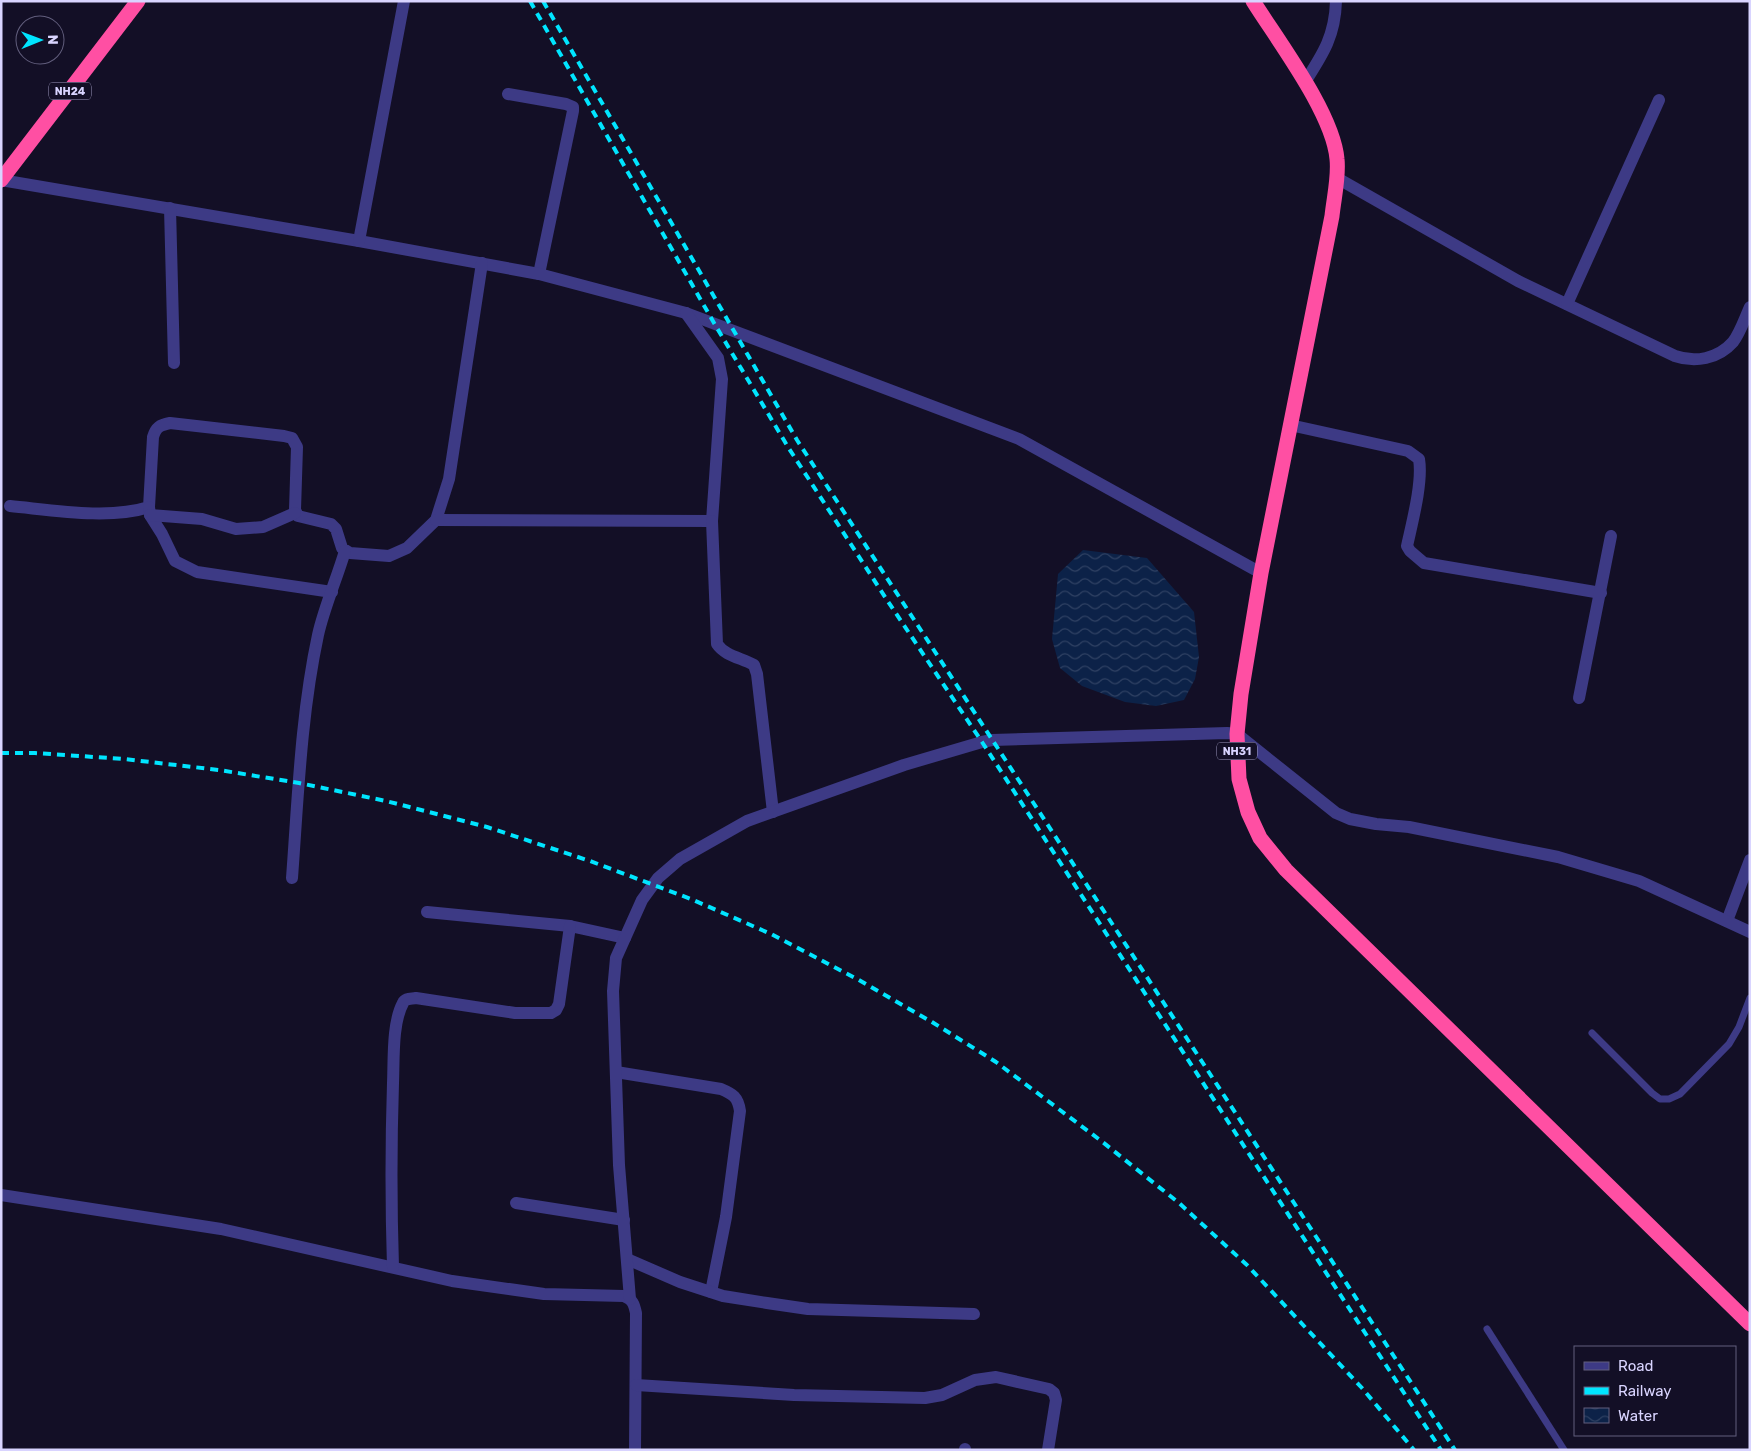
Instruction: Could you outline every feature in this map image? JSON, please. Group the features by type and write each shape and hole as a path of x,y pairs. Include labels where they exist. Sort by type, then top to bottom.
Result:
{"highway":[{"name":"NH24","path":"1,180 138,1"},
{"name":"NH31","path":"1253,1 1325,119 1333,140 1337,159 1332,216 1261,573 1241,694 1237,734 1239,779 1248,812 1260,838 1286,870 1750,1324"}],"street":[{"path":"358,241 404,1"},
{"path":"1304,82 1326,50 1333,29 1336,1"},
{"path":"508,94 566,104 573,107 574,111 539,274"},
{"path":"1567,304 1659,100"},
{"path":"1336,178 1518,281 1687,360 1700,360 1717,354 1733,342 1750,307"},
{"path":"1,180 170,208 539,274 686,314 1019,439 1261,573"},
{"path":"170,208 174,363"},
{"path":"296,513 298,516 331,524 336,529 342,548 345,551 389,556 407,548 436,520 449,479 482,263"},
{"path":"686,314 718,358 722,379 712,521 717,644 720,650 727,654 754,665 757,674 773,812"},
{"path":"296,513 297,447 292,438 170,424 162,424 156,429 153,437 150,511 175,561 197,572 332,592"},
{"path":"1290,426 1408,451 1419,459 1419,483 1407,546 1410,551 1424,562 1601,593"},
{"path":"10,506 91,513 150,511 202,519 236,529 263,528 296,513"},
{"path":"436,520 712,521"},
{"path":"1579,698 1611,536"},
{"path":"292,878 299,776 318,633 345,551"},
{"path":"630,1299 620,1165 613,990 616,958 642,900 658,878 680,859 747,821 904,765 992,740 1237,734 1336,812 1350,820 1409,827 1558,857 1639,881 1750,932"},
{"path":"1727,921 1750,860"},
{"path":"427,912 570,926 625,938"},
{"path":"393,1267 391,1159 394,1042 403,1001 416,998 515,1013 551,1013 556,1010 559,1004 570,926"},
{"path":"616,1072 721,1089 733,1094 738,1101 740,1111 726,1216 711,1292"},
{"path":"1,1195 221,1229 452,1281 544,1294 624,1296 634,1303 636,1313 635,1450"},
{"path":"516,1203 624,1220"},
{"path":"627,1259 680,1282 724,1296 808,1309 974,1314"},
{"path":"636,1385 794,1395 925,1398 952,1392 975,1380 996,1378 1049,1389 1054,1393 1056,1400 1048,1450"}],"lane":[{"path":"1592,1034 1652,1093 1660,1098 1669,1099 1680,1094 1728,1044 1739,1028 1750,998"},
{"path":"1487,1329 1564,1450"}],"water":[{"path":"1083,550 1147,558 1194,612 1199,657 1195,679 1184,700 1156,706 1125,702 1082,686 1060,668 1052,639 1058,574"}],"railway":[{"path":"530,1 714,323 788,447 982,742 1441,1450"},
{"path":"543,1 797,440 1455,1450"},
{"path":"1,753 35,753 124,759 219,770 299,783 386,801 487,827 590,861 691,899 771,934 857,979 932,1022 996,1062 1100,1140 1179,1203 1247,1265 1362,1388 1414,1450"}]}
